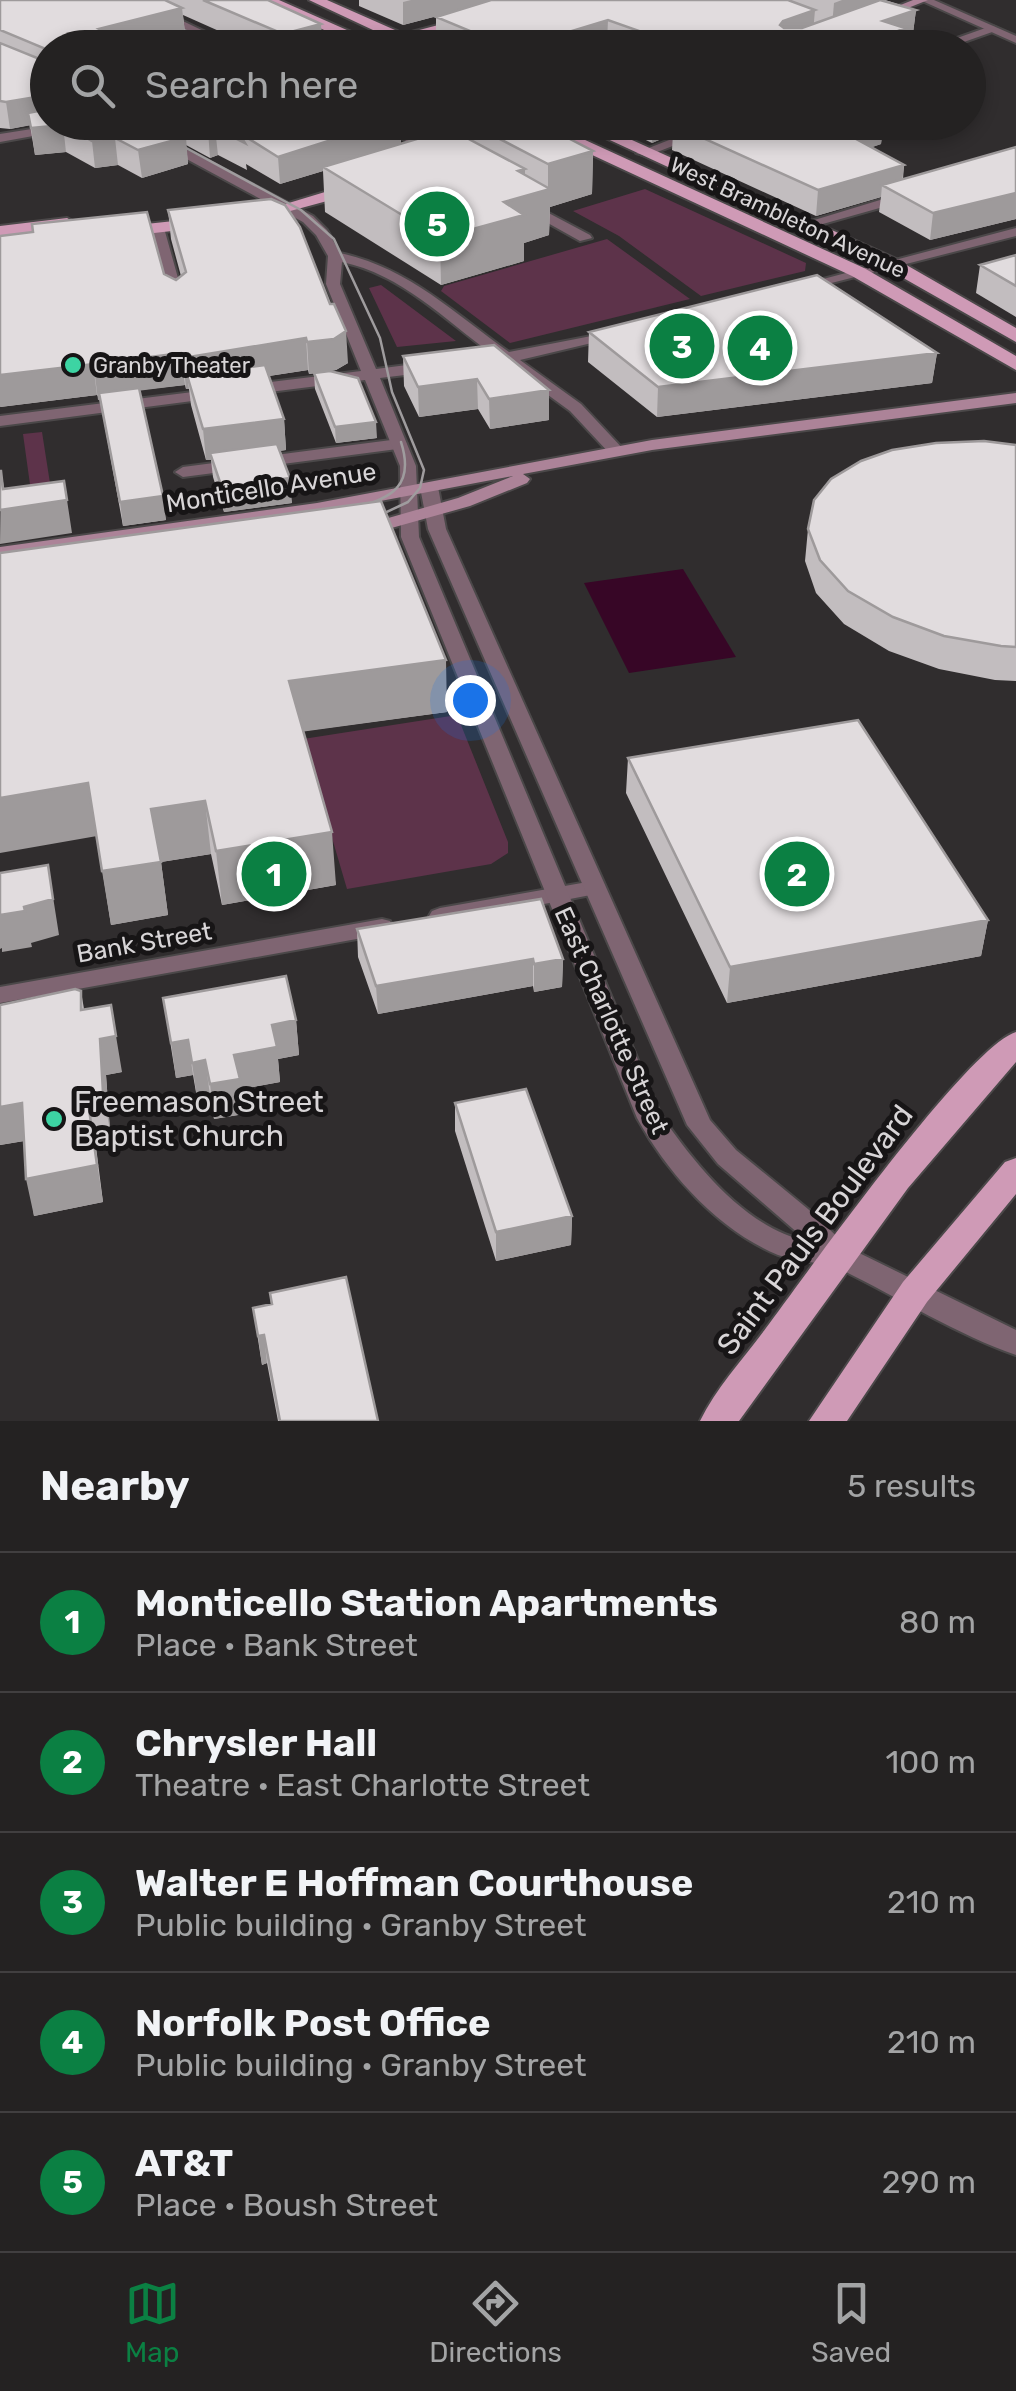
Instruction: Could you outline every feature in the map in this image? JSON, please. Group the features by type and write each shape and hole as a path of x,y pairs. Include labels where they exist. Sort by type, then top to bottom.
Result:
{"main road":[{"path":"268,0 335,30"},
{"path":"316,0 382,30"},
{"path":"868,19 924,0"},
{"path":"435,30 486,16"},
{"name":"West Brambleton Avenue","path":"578,140 858,272 1016,364"},
{"name":"West Brambleton Avenue","path":"615,140 890,263 1016,336"},
{"path":"371,176 287,208 244,210 269,198 371,176"},
{"path":"0,231 99,227 157,228 217,214 99,227 0,244"},
{"name":"Monticello Avenue","path":"0,552 316,508 550,467 617,451 1016,398"},
{"name":"Monticello Avenue","path":"342,534 431,512 550,467"},
{"name":"Saint Pauls Boulevard","path":"718,1421 885,1188 1016,1043"},
{"path":"827,1421 914,1292 1016,1171"}],"street":[{"path":"130,0 195,30"},
{"path":"924,0 1016,40"},
{"path":"986,31 991,29"},
{"path":"0,138 30,135"},
{"path":"158,140 318,228 336,256 358,259 390,274 595,426 617,451"},
{"path":"412,140 422,146 417,160"},
{"path":"642,153 678,140"},
{"path":"805,225 920,192"},
{"path":"511,197 585,238"},
{"path":"157,228 178,304"},
{"path":"780,292 1016,232"},
{"name":"East Charlotte Street","path":"336,256 332,284 410,472 407,519 444,622 650,1118 699,1184 769,1237 787,1247 839,1256"},
{"path":"0,421 506,357 630,330"},
{"path":"182,472 399,444"},
{"name":"East Charlotte Street","path":"429,486 431,512 700,1125 735,1165 798,1216 839,1256"},
{"name":"Bank Street","path":"0,995 593,888"},
{"path":"839,1256 1016,1344"}],"shaded area":[{"path":"645,189 806,263 805,271 701,296 619,236 573,211"},
{"path":"607,239 690,299 510,343 441,291 444,286"},
{"path":"381,285 456,341 397,347 369,288"},
{"path":"42,432 52,496 32,499 23,434"},
{"path":"683,569 736,657 629,673 584,583"},
{"path":"457,715 508,842 508,853 491,864 347,889 303,739"}],"building":[{"path":"0,0 165,0 182,8 101,30 30,30 30,42 0,30"},
{"path":"203,0 268,0 321,24 298,30 274,30"},
{"path":"491,0 788,0 815,10 780,25 802,28 880,0 916,10 883,21 905,28 900,30 636,30 608,20 575,30 467,30 436,17"},
{"path":"0,43 30,55 30,98 0,101"},
{"path":"119,140 175,140 138,150"},
{"path":"251,140 331,140 278,157"},
{"path":"413,140 471,140 525,169 518,171 550,189 504,202 524,215 440,238 323,167"},
{"path":"502,140 572,140 593,151 548,164"},
{"path":"707,140 858,140 904,165 818,190"},
{"path":"1016,147 1016,193 933,213 882,185"},
{"path":"271,199 285,205 300,227 330,304 334,304 346,331 334,339 307,342 306,338 183,358 181,353 94,368 93,364 0,375 0,236 33,232 32,224 147,212 164,274 176,280 186,272 168,210"},
{"path":"1016,255 1016,286 980,265"},
{"path":"817,275 937,353 658,387 589,332"},
{"path":"494,345 549,390 489,399 477,379 418,387 403,356"},
{"path":"265,365 284,419 203,429 187,375"},
{"path":"330,371 358,378 376,422 335,427 314,373"},
{"path":"139,388 163,496 120,502 99,393"},
{"path":"984,441 1016,445 1016,647 944,636 893,617 848,591 820,560 808,529 814,500 831,479 861,461 892,450"},
{"path":"277,444 290,478 222,488 210,453"},
{"path":"0,471 3,489 64,481 67,500 0,510"},
{"path":"381,501 446,660 289,681 332,832 216,851 205,801 151,809 161,862 102,871 88,783 0,798 0,553"},
{"path":"858,720 988,920 730,967 628,758"},
{"path":"48,865 53,899 24,907 25,911 0,915 0,873"},
{"path":"541,899 563,959 534,964 533,959 376,986 357,929"},
{"path":"286,976 296,1020 272,1025 277,1047 234,1055 240,1079 210,1084 205,1060 192,1063 188,1040 171,1043 163,998"},
{"name":"Freemason Street Baptist Church","path":"81,991 81,1010 111,1005 116,1036 100,1039 103,1093 87,1095 97,1165 26,1179 22,1103 0,1107 0,1005"},
{"path":"526,1089 572,1216 496,1232 455,1103"},
{"path":"346,1277 378,1421 280,1421 264,1335 258,1336 253,1308 272,1304 270,1293"}],"tram line":[{"path":"119,0 184,30"},
{"path":"171,140 301,210 334,239 380,338 392,392 424,470 420,488 408,502 361,524"},
{"path":"353,509 379,500 397,488 405,469 401,442"}],"place":[{"name":"AT&T","path":"437,224"},
{"name":"Walter E Hoffman Courthouse","path":"682,346"},
{"name":"Norfolk Post Office","path":"760,348"},
{"name":"Granby Theater","path":"73,365"},
{"name":"Monticello Station Apartments","path":"274,874"},
{"name":"Chrysler Hall","path":"797,874"},
{"name":"Freemason Street Baptist Church","path":"54,1119"}]}
